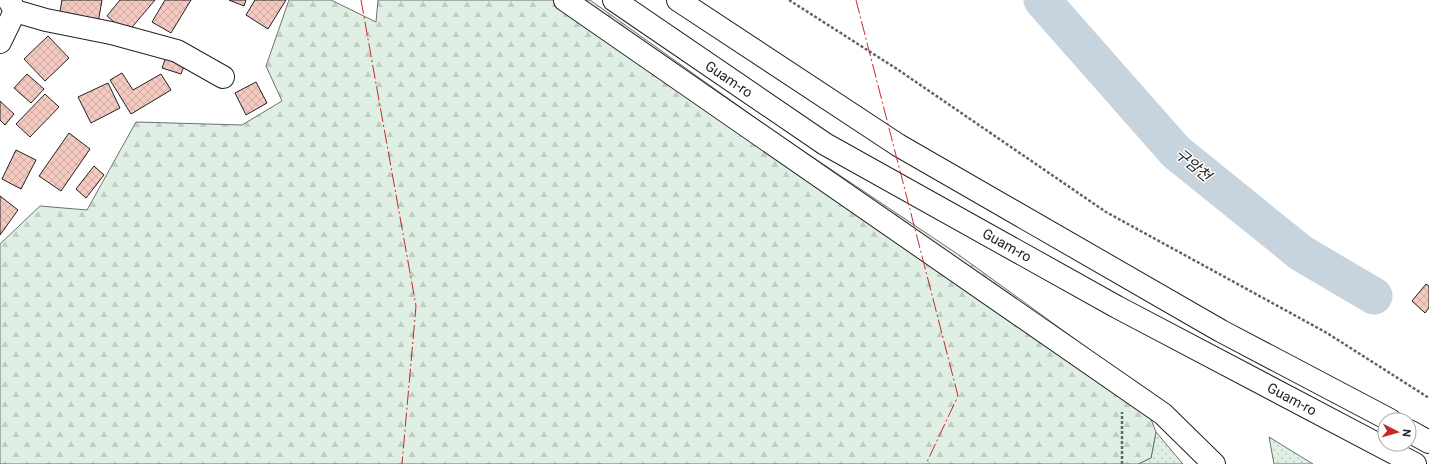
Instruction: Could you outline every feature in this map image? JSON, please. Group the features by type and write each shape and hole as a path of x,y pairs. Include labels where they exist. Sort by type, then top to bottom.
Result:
{"main road":[{"path":"565,0 1163,414 1214,464"},
{"name":"Guam-ro","path":"614,0 825,144 1117,307 1415,464"},
{"name":"Guam-ro","path":"678,0 898,145 1221,331 1377,413"},
{"path":"0,42 12,6 46,20 111,32 177,51 223,77"},
{"path":"1417,433 1429,438"},
{"path":"1417,434 1429,442"}],"path":[{"path":"789,0 904,74 1106,212 1327,333 1429,398"},
{"path":"1122,386 1122,464"}],"green space":[{"path":"289,0 331,0 376,22 378,0 590,0 778,134 959,255 1137,384 1156,432 1151,458 1138,464 0,464 0,244 40,206 87,210 136,122 242,125 282,101 266,66"},
{"path":"1156,432 1183,464 1138,464 1151,458"},
{"path":"1269,437 1313,464 1274,464"}],"building":[{"path":"62,0 102,0 98,23 59,17"},
{"path":"120,0 155,0 127,33 107,16"},
{"path":"165,0 191,0 171,33 152,22"},
{"path":"229,0 246,0 244,6"},
{"path":"255,0 286,0 268,29 246,15"},
{"path":"48,36 69,58 45,81 24,59"},
{"path":"167,54 186,61 181,74 162,68"},
{"path":"122,73 133,90 161,74 171,90 131,114 110,80"},
{"path":"27,74 44,89 31,103 14,88"},
{"path":"256,82 267,103 246,115 235,93"},
{"path":"108,83 120,108 91,123 78,97"},
{"path":"45,94 59,107 30,137 16,124"},
{"path":"0,101 14,114 5,125 0,120"},
{"path":"69,133 90,149 61,191 39,176"},
{"path":"16,150 36,160 21,189 2,179"},
{"path":"94,166 104,175 86,198 76,189"},
{"path":"0,196 18,210 0,235"},
{"path":"1426,284 1429,286 1429,308 1425,313 1412,301"}],"waterway":[{"name":"구암천","path":"1042,0 1176,152 1301,253 1374,296"}],"power":[{"path":"361,0 416,306 402,464"},
{"path":"856,0 958,396 926,464"}]}
